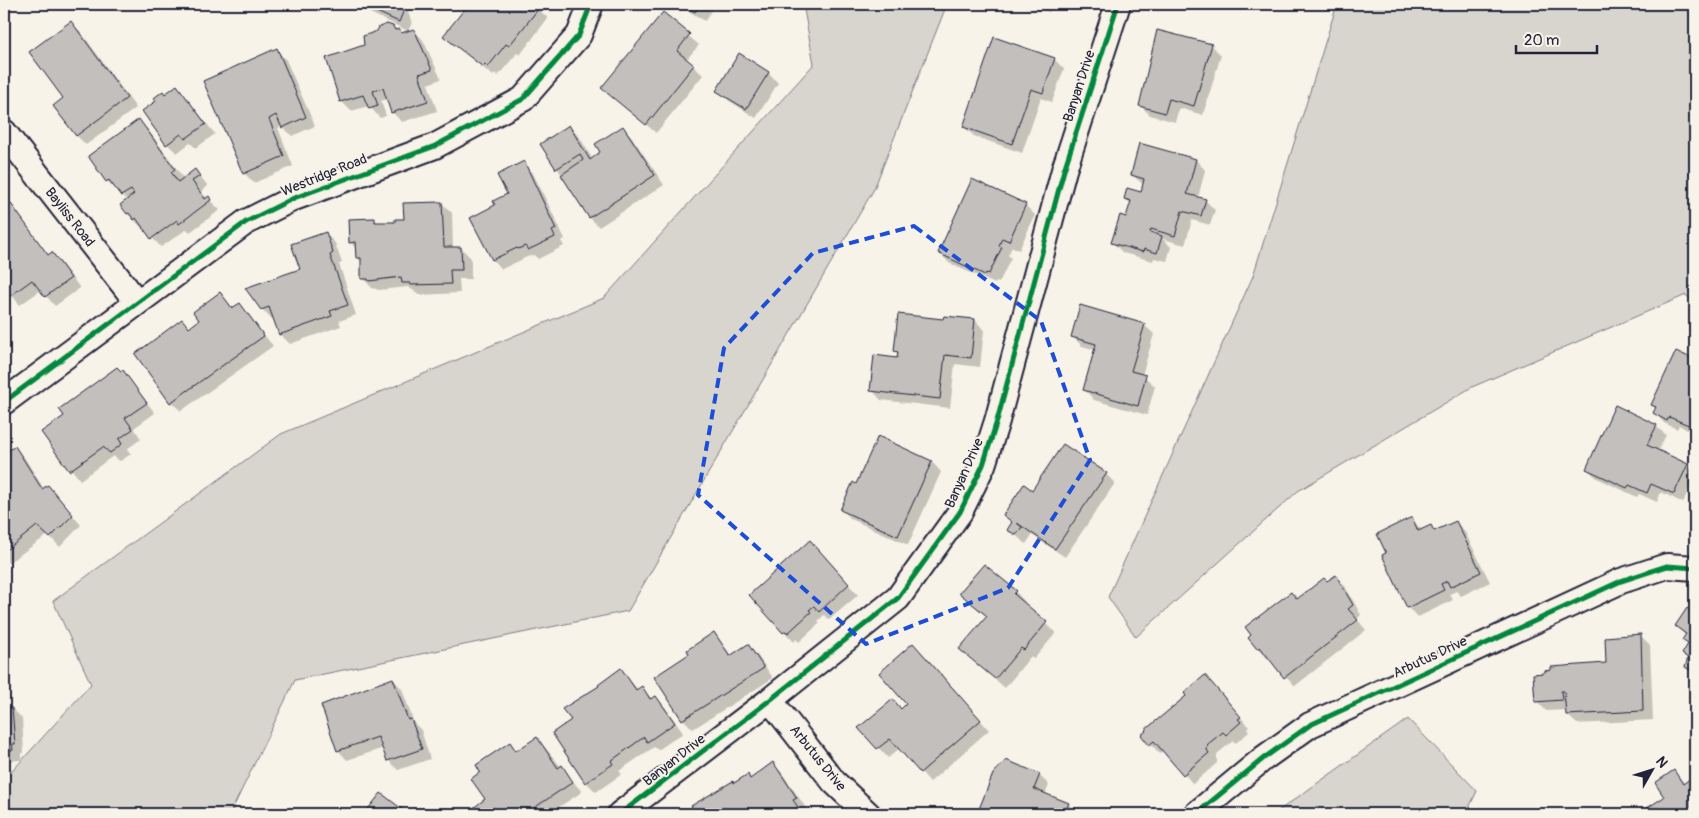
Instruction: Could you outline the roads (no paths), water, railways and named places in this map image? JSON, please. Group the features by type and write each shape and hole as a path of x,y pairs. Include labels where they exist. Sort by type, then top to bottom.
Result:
{"street":[{"name":"Westridge Road","path":"4,402 246,222 294,198 435,146 523,99 578,35 591,4"},
{"name":"Banyan Drive","path":"620,814 770,700 898,598 960,512 983,464 997,421 1064,170 1118,4"},
{"name":"Bayliss Road","path":"4,132 137,302"},
{"name":"Arbutus Drive","path":"1196,814 1264,758 1310,725 1621,581 1666,566 1695,568"},
{"name":"Arbutus Drive","path":"770,700 834,782 868,814"}]}
